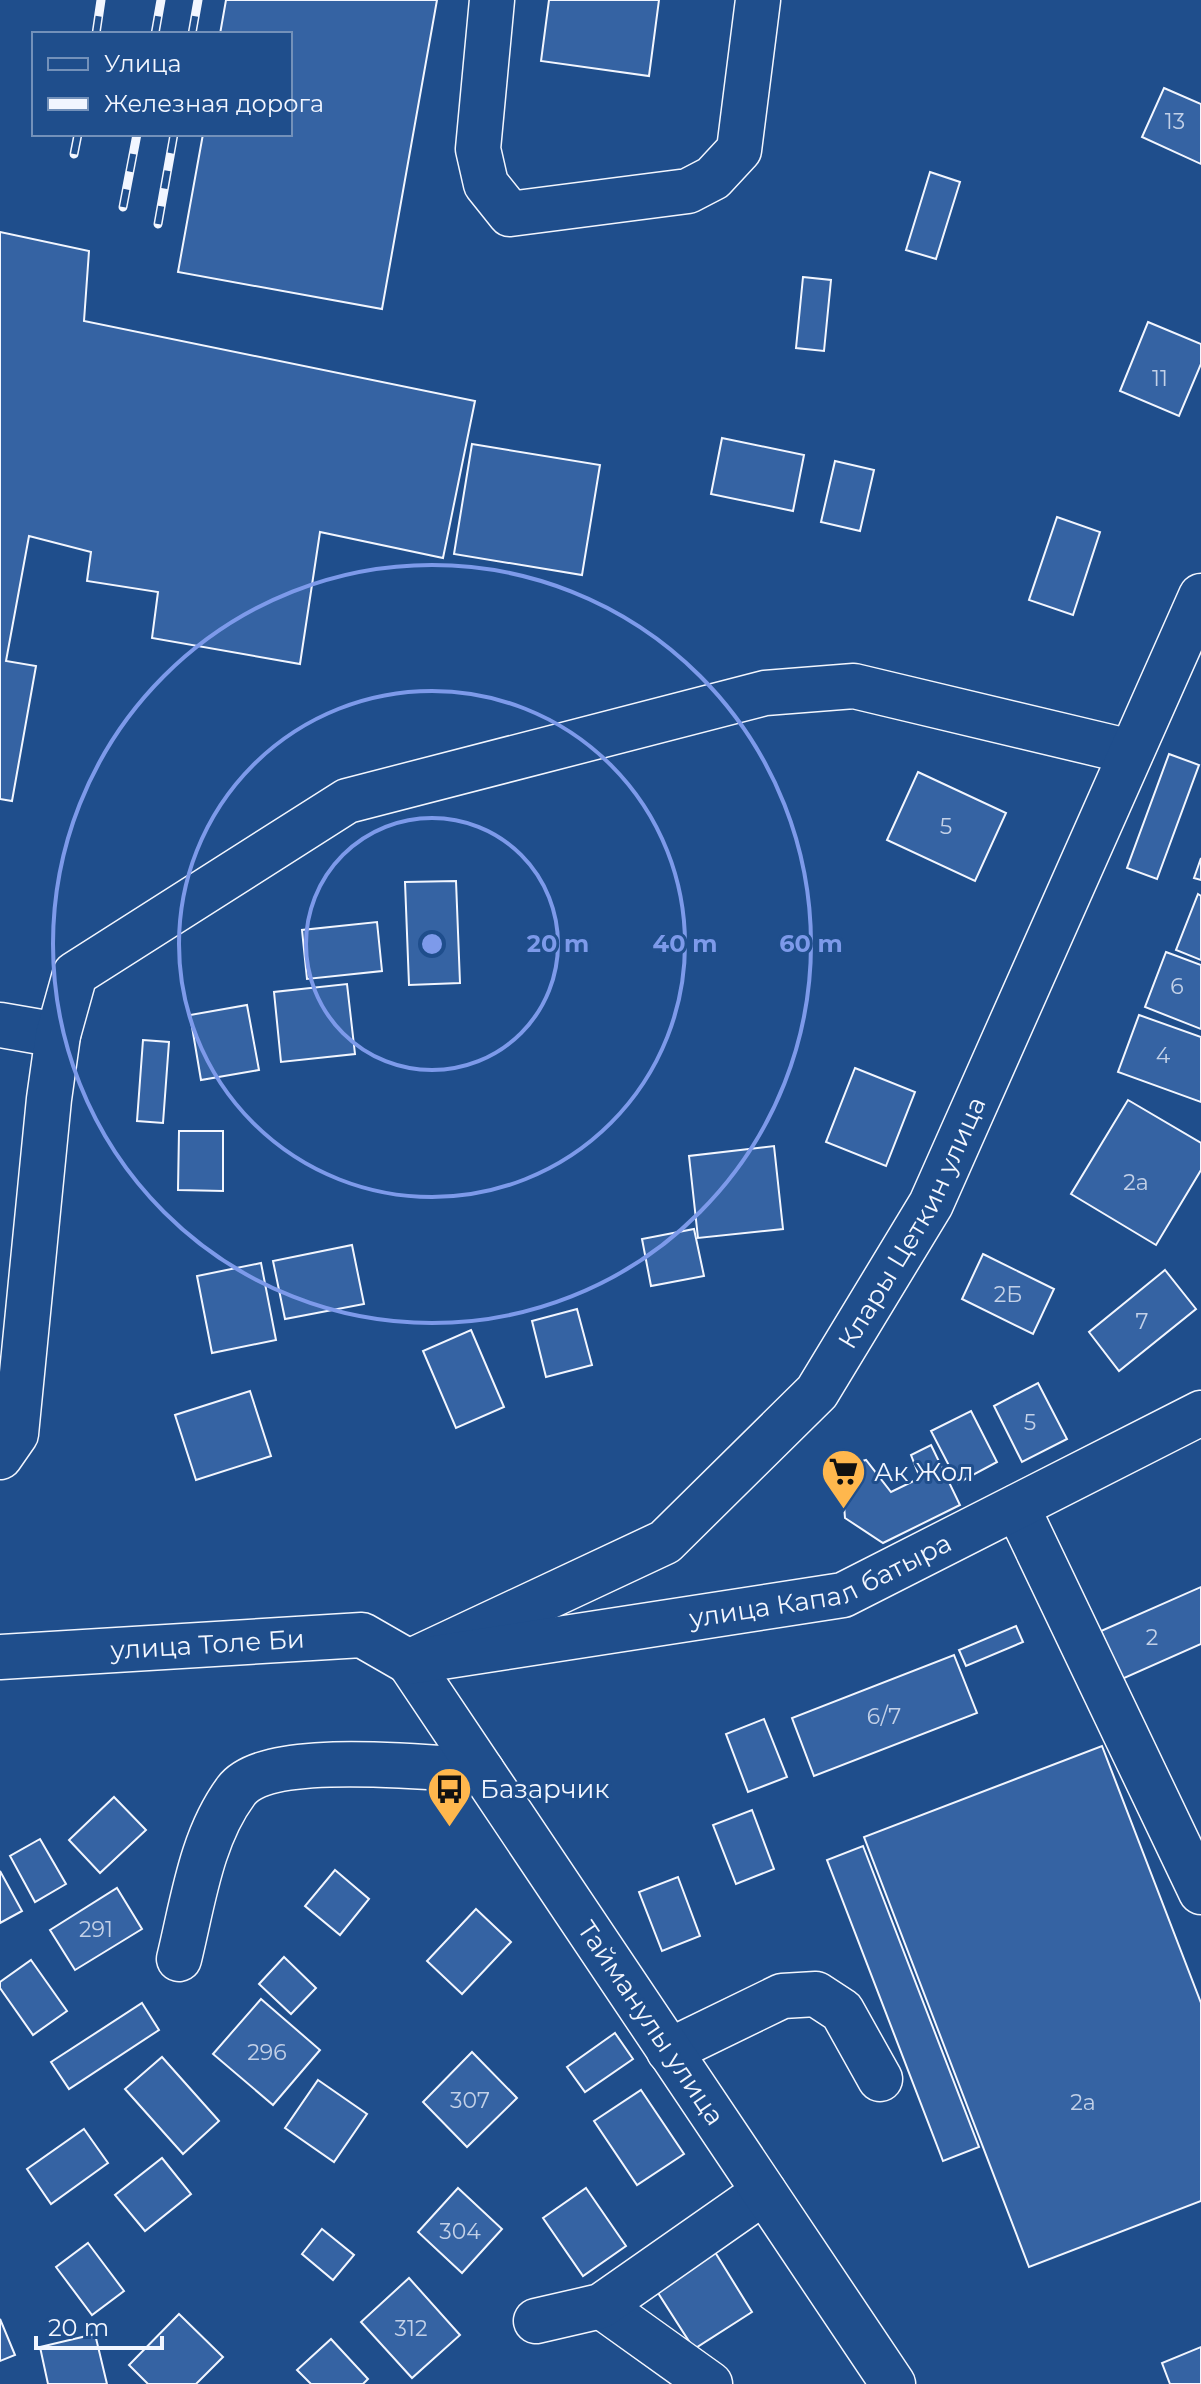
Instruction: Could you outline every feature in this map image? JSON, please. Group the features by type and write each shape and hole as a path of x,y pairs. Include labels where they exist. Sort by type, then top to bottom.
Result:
{"street":[{"path":"492,0 478,149 486,184 510,214 688,191 713,178 739,150 758,0"},
{"name":"Клары Цеткин улица","path":"409,1662 665,1542 817,1392 931,1204 1201,596"},
{"path":"0,1457 16,1434 49,1099 58,1035 75,974 347,801 765,693 854,686 1131,752"},
{"path":"0,1025 58,1035"},
{"name":"улица Капал батыра","path":"409,1662 843,1595 1201,1413"},
{"path":"1017,1507 1201,1892"},
{"name":"улица Толе Би","path":"0,1657 362,1635 409,1662"},
{"name":"Тайманулы улица","path":"409,1662 893,2384"},
{"path":"179,1959 208,1842 238,1788 268,1772 333,1762 482,1771"},
{"path":"669,2051 782,1996 816,1994 842,2011 880,2079"},
{"path":"536,2321 601,2306 764,2192"},
{"path":"601,2306 710,2384"}],"building":[{"path":"226,0 437,0 382,309 178,272 203,136 292,136 292,32 220,32"},
{"path":"549,0 659,0 649,76 541,61"},
{"path":"1164,88 1201,104 1201,164 1142,137"},
{"path":"930,172 960,182 936,259 906,250"},
{"path":"0,232 89,251 84,321 475,401 443,558 320,532 300,664 152,638 158,592 87,581 91,552 29,536 6,661 36,666 12,801 0,799"},
{"path":"803,277 831,280 824,351 796,348"},
{"path":"1148,322 1201,344 1201,364 1179,416 1120,391"},
{"path":"722,438 804,455 793,511 711,494"},
{"path":"472,444 600,465 582,575 454,554"},
{"path":"835,461 874,470 860,531 821,522"},
{"path":"1057,517 1100,532 1073,615 1029,600"},
{"path":"1169,754 1199,765 1157,879 1127,868"},
{"path":"918,772 1006,813 975,881 887,840"},
{"path":"1201,858 1201,880 1194,878"},
{"path":"456,881 460,983 409,985 405,882"},
{"path":"1198,894 1201,896 1201,960 1176,950"},
{"path":"377,922 382,971 307,979 302,930"},
{"path":"1166,952 1201,965 1201,1029 1145,1007"},
{"path":"347,984 355,1054 281,1062 274,992"},
{"path":"247,1005 259,1070 201,1080 190,1015"},
{"path":"1139,1015 1201,1037 1201,1102 1118,1072"},
{"path":"143,1040 169,1042 163,1123 137,1121"},
{"path":"855,1068 915,1092 886,1166 826,1142"},
{"path":"1128,1100 1201,1143 1201,1170 1156,1245 1071,1194"},
{"path":"179,1131 223,1131 223,1191 178,1190"},
{"path":"774,1146 783,1229 698,1238 689,1156"},
{"path":"694,1229 704,1276 651,1286 642,1239"},
{"path":"352,1245 364,1304 285,1319 273,1261"},
{"path":"983,1254 1054,1289 1033,1334 962,1299"},
{"path":"261,1263 276,1340 212,1353 197,1276"},
{"path":"1165,1270 1196,1309 1119,1371 1089,1332"},
{"path":"577,1309 592,1365 546,1377 532,1321"},
{"path":"471,1330 504,1407 456,1428 423,1351"},
{"path":"1038,1383 1067,1439 1022,1462 994,1406"},
{"path":"250,1391 271,1456 196,1480 175,1415"},
{"path":"971,1411 997,1462 958,1483 931,1431"},
{"path":"931,1445 960,1505 883,1543 845,1518 841,1467 866,1460 891,1492 920,1478 911,1455"},
{"path":"1201,1587 1201,1644 1122,1679 1101,1631"},
{"path":"1016,1626 1023,1642 966,1666 959,1650"},
{"path":"954,1655 977,1713 814,1776 792,1718"},
{"path":"764,1719 787,1777 748,1792 726,1734"},
{"path":"1102,1746 1201,2003 1201,2201 1029,2267 864,1837"},
{"path":"114,1797 146,1830 100,1873 69,1840"},
{"path":"752,1810 774,1869 736,1884 713,1825"},
{"path":"40,1839 66,1884 35,1902 10,1856"},
{"path":"863,1846 979,2147 943,2161 827,1860"},
{"path":"335,1870 369,1899 340,1935 305,1906"},
{"path":"0,1871 22,1911 0,1923"},
{"path":"678,1877 700,1936 662,1951 639,1892"},
{"path":"117,1888 142,1929 75,1970 50,1930"},
{"path":"476,1909 511,1942 462,1994 427,1961"},
{"path":"284,1957 316,1988 291,2014 259,1984"},
{"path":"31,1960 67,2011 33,2035 0,1988 0,1982"},
{"path":"261,1999 320,2050 273,2105 213,2054"},
{"path":"142,2003 159,2030 69,2089 51,2062"},
{"path":"615,2033 633,2059 585,2092 567,2067"},
{"path":"472,2052 517,2098 467,2147 423,2102"},
{"path":"162,2057 219,2121 183,2154 125,2089"},
{"path":"318,2080 367,2114 334,2162 285,2128"},
{"path":"641,2090 684,2154 637,2185 594,2121"},
{"path":"84,2129 108,2163 51,2204 27,2169"},
{"path":"162,2158 191,2194 145,2231 115,2195"},
{"path":"458,2188 502,2229 462,2273 418,2232"},
{"path":"586,2188 626,2246 583,2276 543,2218"},
{"path":"322,2229 354,2255 333,2280 302,2254"},
{"path":"88,2243 124,2291 92,2315 56,2267"},
{"path":"710,2244 752,2312 694,2349 651,2282"},
{"path":"409,2278 460,2335 412,2378 361,2322"},
{"path":"179,2314 223,2357 196,2384 148,2384 129,2365"},
{"path":"0,2319 15,2355 0,2361"},
{"path":"95,2334 107,2384 48,2384 40,2347"},
{"path":"331,2339 368,2379 363,2384 311,2384 297,2370"},
{"path":"1201,2347 1201,2384 1170,2384 1162,2363"}],"railway":[{"path":"96,32 101,0"},
{"path":"155,32 161,0"},
{"path":"192,32 198,0"},
{"path":"74,154 78,136"},
{"path":"123,207 137,136"},
{"path":"158,224 174,136"}],"place":[{"name":"Ак Жол","path":"843,1511"},
{"name":"Базарчик","path":"449,1828"}]}
